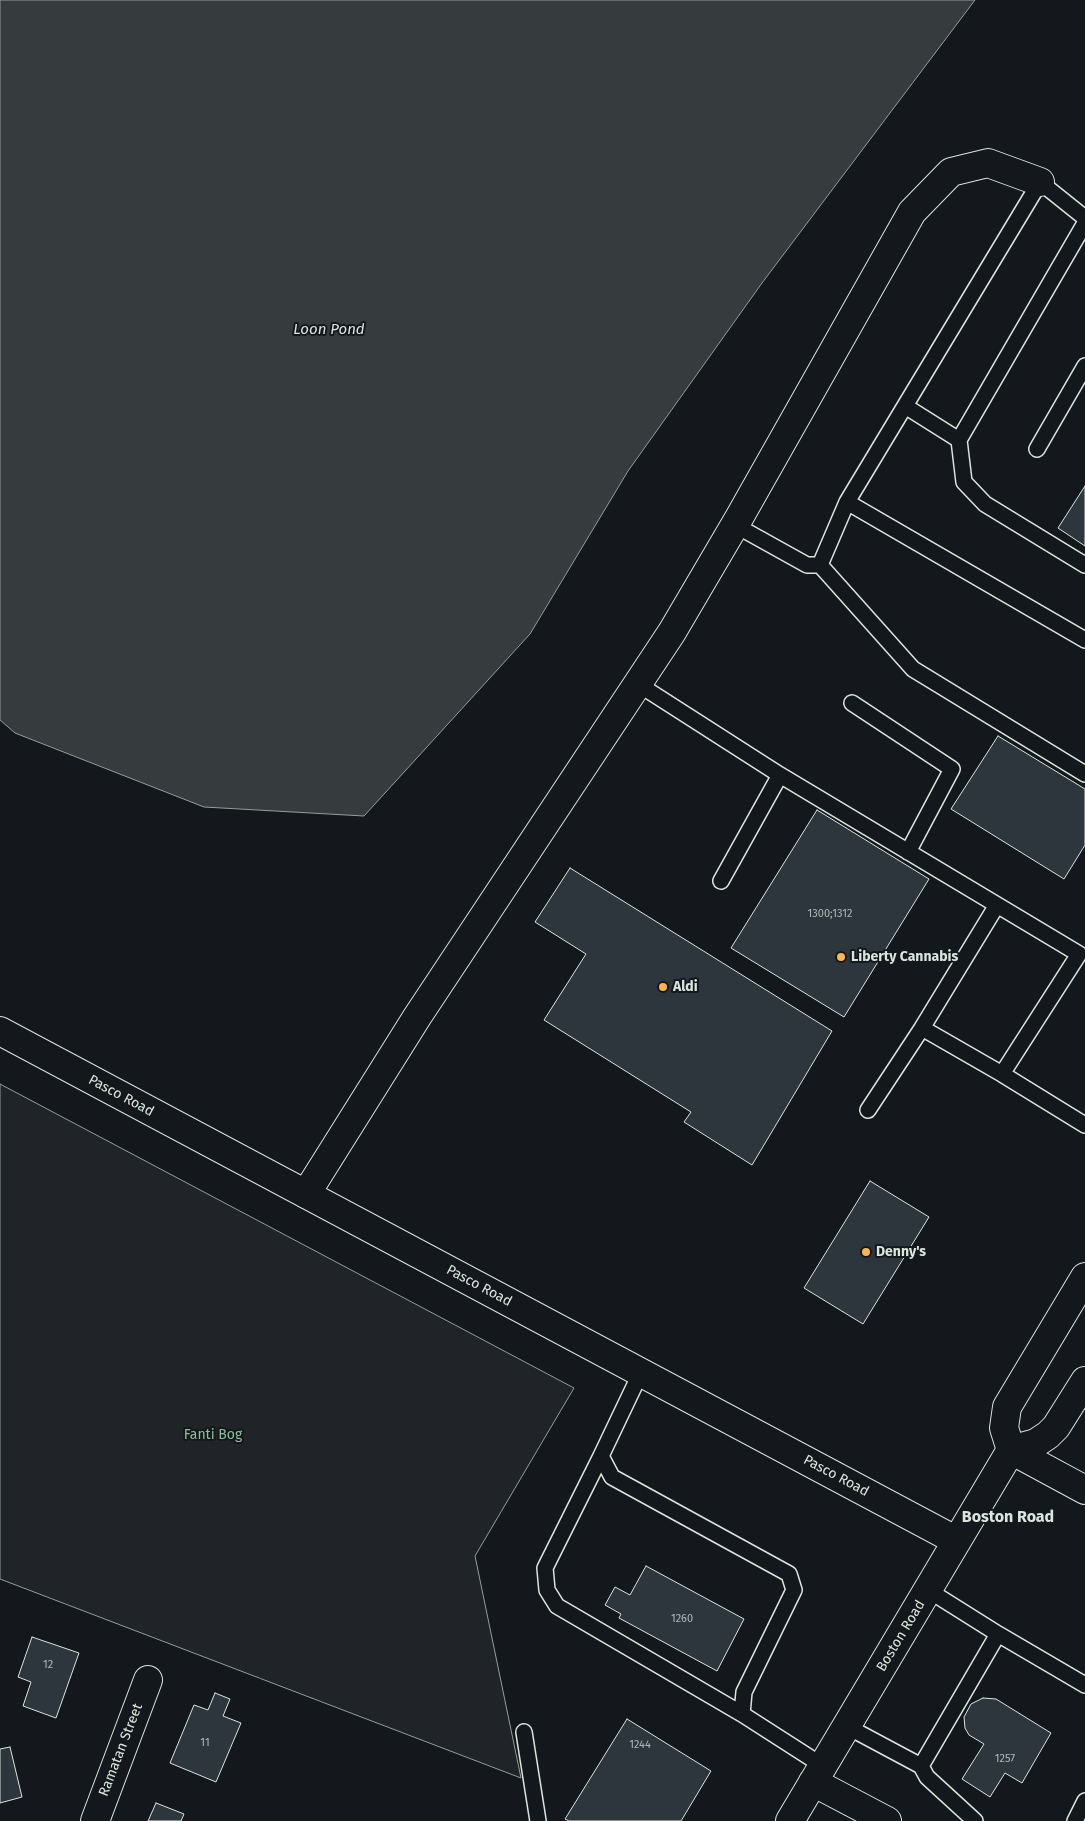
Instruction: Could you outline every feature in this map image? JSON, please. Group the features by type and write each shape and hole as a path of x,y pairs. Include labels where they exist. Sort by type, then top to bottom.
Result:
{"main road":[{"path":"306,1194 417,1017 672,632 735,525 912,212 950,172 988,163 1040,182"},
{"name":"Pasco Road","path":"0,1031 957,1541"},
{"path":"1085,1277 1007,1407 1004,1428 1011,1450 1085,1490"},
{"path":"1011,1450 1036,1443 1048,1435 1056,1427 1085,1381"},
{"name":"Boston Road","path":"790,1821 1011,1450"},
{"name":"Ramatan Street","path":"95,1821 148,1680"},
{"path":"818,1774 886,1821"}],"lane":[{"path":"820,565 847,502 1040,182 1085,218"},
{"path":"1085,223 959,440 964,482 985,504 1085,565"},
{"path":"1037,449 1085,366"},
{"path":"906,406 959,440"},
{"path":"847,502 1085,640"},
{"path":"735,525 807,565 820,565 913,669 1085,774"},
{"path":"638,684 780,775 996,905 1082,949 1002,1074"},
{"path":"852,703 952,769 908,852"},
{"path":"721,882 780,775"},
{"path":"868,1110 922,1028 996,905"},
{"path":"922,1028 1085,1124"},
{"path":"641,1372 545,1568 547,1590 557,1606 742,1714 818,1774"},
{"path":"601,1456 612,1477 789,1574 794,1590 744,1692 742,1714"},
{"path":"928,1590 1085,1685"},
{"path":"921,1766 998,1634"},
{"path":"848,1726 921,1766 927,1777 975,1821"},
{"path":"524,1732 538,1821"},
{"path":"1075,1821 1085,1801"}],"green space":[{"name":"Fanti Bog","path":"0,1084 574,1388 475,1556 521,1778 0,1579"}],"water":[{"name":"Loon Pond","path":"0,0 975,0 762,283 628,471 530,634 364,816 204,807 15,733 0,720"}],"building":[{"path":"1085,486 1085,546 1058,528"},
{"path":"998,736 1085,789 1085,845 1064,879 951,809"},
{"path":"817,810 929,879 844,1017 731,948"},
{"name":"Aldi","path":"570,868 832,1031 752,1165 684,1122 691,1112 544,1020 586,954 535,922"},
{"name":"Denny's","path":"870,1181 929,1217 863,1324 804,1288"},
{"path":"646,1566 744,1619 717,1671 619,1618 621,1614 605,1605 615,1587 630,1595"},
{"path":"32,1637 79,1653 56,1718 23,1706 31,1682 18,1677"},
{"path":"215,1693 230,1699 223,1716 241,1723 216,1782 170,1763 194,1705 208,1710"},
{"path":"983,1698 996,1699 1051,1733 1022,1783 1005,1773 990,1797 962,1779 984,1744 969,1735 965,1728 964,1717 971,1704"},
{"path":"627,1719 711,1771 681,1821 569,1821 565,1819"},
{"path":"10,1747 22,1797 0,1803 0,1749"},
{"path":"156,1803 184,1814 181,1821 148,1821"}],"place":[{"name":"Liberty Cannabis","path":"841,957"},
{"name":"Aldi","path":"663,987"},
{"name":"Denny's","path":"866,1252"}],"district":[{"name":"Boston Road","path":"1008,1518"}]}
